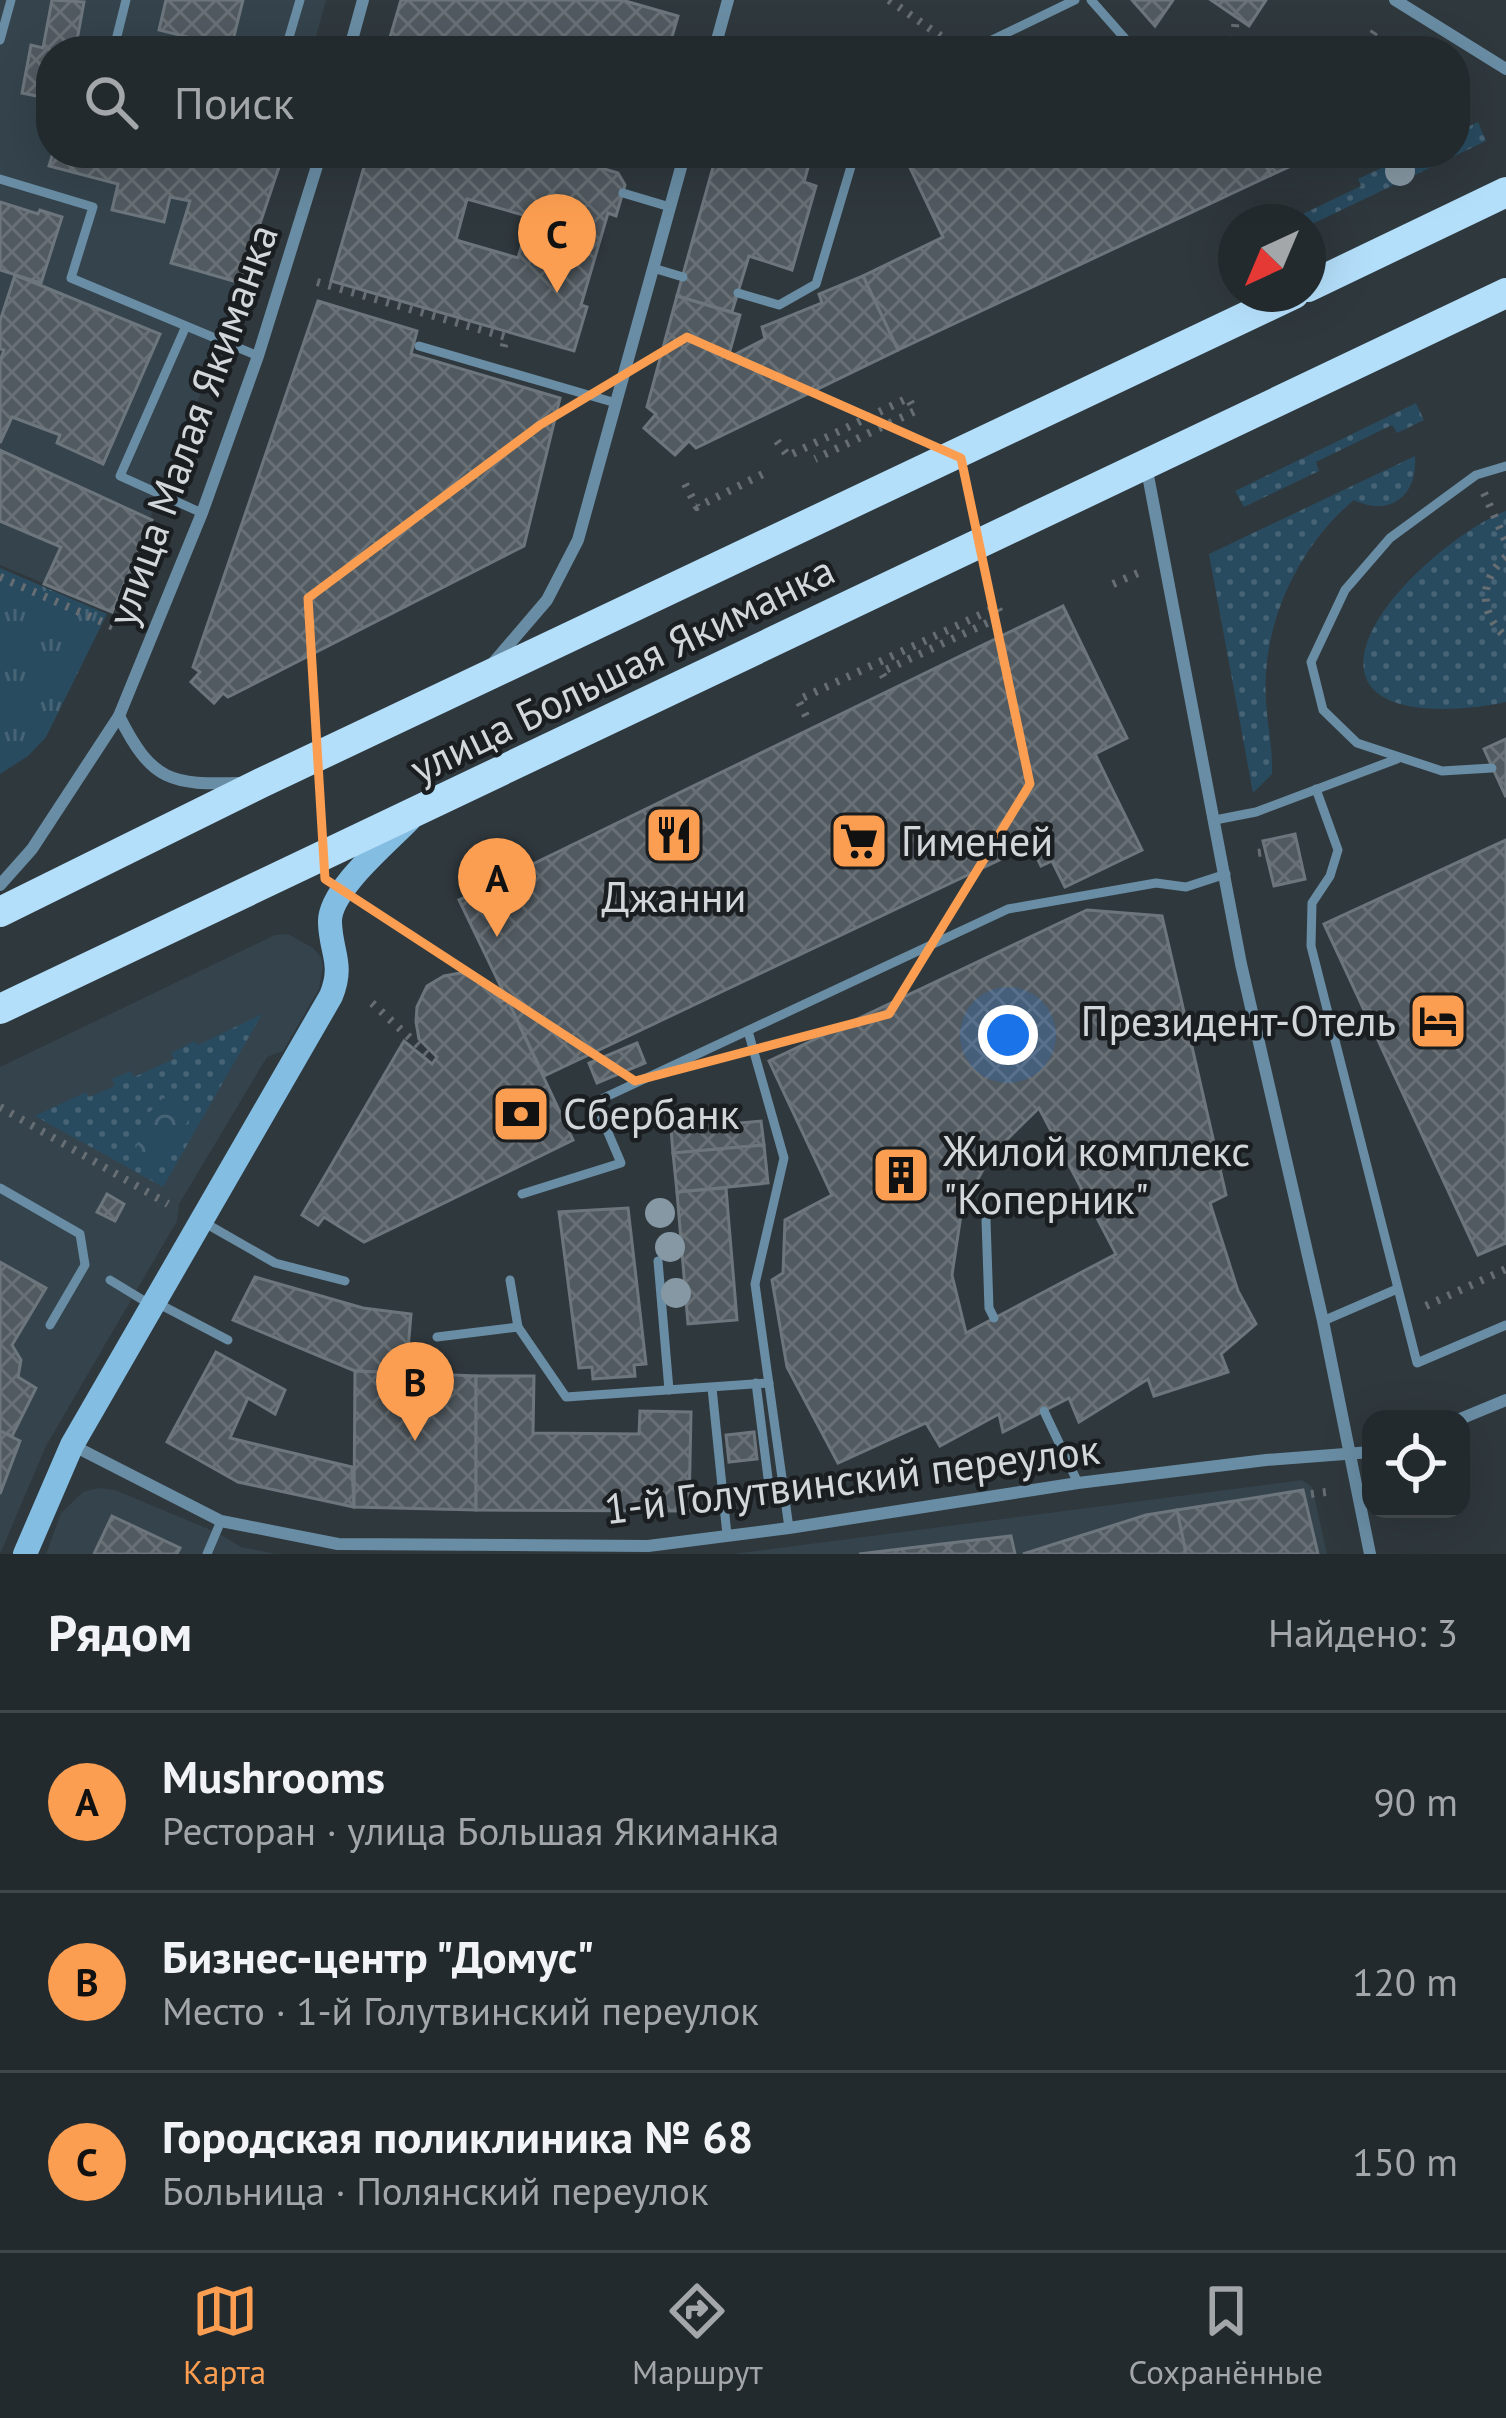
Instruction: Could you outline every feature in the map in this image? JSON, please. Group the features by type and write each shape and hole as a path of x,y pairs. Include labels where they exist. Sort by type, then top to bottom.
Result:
{"main road":[{"path":"1326,278 1506,192"},
{"name":"улица Большая Якиманка","path":"419,810 1506,292"},
{"name":"улица Большая Якиманка","path":"0,912 261,783 1256,312"},
{"path":"0,1009 419,810"}],"street":[{"path":"353,36 363,0"},
{"path":"718,36 728,0"},
{"path":"1395,0 1453,36"},
{"path":"1470,47 1506,69"},
{"name":"улица Малая Якиманка","path":"0,885 32,849 119,716 202,514 316,168"},
{"path":"476,685 548,600 578,540 681,168"},
{"path":"1146,463 1241,964 1323,1322 1370,1554"},
{"path":"119,716 149,764 185,784 261,783"},
{"name":"улица Большая Якиманка","path":"25,1554 72,1445 331,996 338,968 329,927 336,897 419,810"},
{"path":"1470,1415 1506,1400"},
{"name":"1-й Голутвинский переулок","path":"72,1445 221,1521 338,1544 442,1549 649,1550 1078,1483 1266,1460 1362,1454"}],"lane":[{"path":"0,40 11,0"},
{"path":"117,36 126,0"},
{"path":"289,36 300,0"},
{"path":"998,36 1075,0"},
{"path":"1091,0 1123,36"},
{"path":"738,293 779,305 817,284 851,168"},
{"path":"0,179 93,207 71,278 258,356"},
{"path":"623,193 670,207"},
{"path":"653,268 683,277"},
{"path":"186,326 120,476 202,514"},
{"path":"419,346 616,403"},
{"path":"1492,768 1442,771 1357,743 1323,710 1311,662 1345,590 1390,538 1476,475 1506,466"},
{"path":"1215,820 1256,812 1397,759"},
{"path":"1316,789 1338,850 1330,876 1312,903 1311,946 1417,1363 1506,1325"},
{"path":"522,1194 621,1163 596,1102 1008,909 1156,883 1186,887 1226,874"},
{"path":"748,1031 784,1158 754,1284 789,1528"},
{"path":"0,1188 80,1234 85,1265 50,1324"},
{"path":"200,1220 274,1263 345,1281"},
{"path":"986,1220 989,1308 994,1318"},
{"path":"658,1261 669,1390"},
{"path":"110,1280 228,1340"},
{"path":"510,1280 518,1327 566,1397 769,1383"},
{"path":"1323,1322 1397,1289"},
{"path":"437,1337 518,1327"},
{"path":"756,1383 769,1486"},
{"path":"712,1388 727,1535"},
{"path":"1044,1411 1078,1483"},
{"path":"207,1554 221,1521"}],"path":[{"path":"889,0 943,36"},
{"path":"1234,36 1236,16"},
{"path":"1372,36 1378,26"},
{"path":"777,441 788,456 908,398 915,411 815,459"},
{"path":"685,484 697,507 767,472"},
{"path":"1496,518 1506,542"},
{"path":"1506,557 1488,578 1485,595 1495,627 1506,638"},
{"path":"1113,584 1138,573"},
{"path":"0,577 116,628"},
{"path":"806,716 798,700 997,607 1002,616 881,672 885,679"},
{"path":"372,1004 434,1060"},
{"path":"0,1107 168,1204"},
{"path":"1444,1297 1506,1269"}],"highlighted area":[{"path":"687,337 961,458 1030,784 889,1014 635,1081 325,879 308,598 540,425"}],"shaded area":[{"path":"0,0 326,0 316,36 36,36 36,168 278,168 199,399 112,612 0,565"},
{"path":"288,934 321,957 319,989 283,1051 267,1057 179,1204 177,1221 46,1446 0,1554 0,1067 275,935"},
{"path":"1302,1480 1312,1487 1327,1554 733,1554"},
{"path":"115,1490 241,1547 276,1554 46,1554 61,1513 83,1492"}],"green space":[{"path":"1478,122 1486,141 1470,149 1470,126"},
{"path":"1381,168 1429,168 1326,217 1324,204 1361,186 1358,179"},
{"path":"1416,403 1424,420 1397,433 1392,425 1316,462 1319,471 1244,507 1235,491"},
{"path":"1415,456 1407,492 1380,506 1354,500 1316,540 1287,589 1266,671 1272,774 1253,793 1209,554"},
{"path":"1506,511 1506,702 1448,709 1404,705 1385,698 1371,687 1364,671 1365,648 1375,624 1438,554"},
{"path":"0,568 107,614 46,737 0,774"},
{"path":"262,1014 163,1187 35,1116 86,1092 89,1097 115,1086 112,1079 131,1071 134,1077 174,1059 171,1053 195,1041 198,1045"},
{"path":"163,1098 185,1103 188,1121 161,1166 148,1169 134,1155 146,1116"}],"building":[{"path":"52,0 84,2 78,36 45,36"},
{"path":"166,0 243,0 234,36 183,36 159,30"},
{"path":"401,0 622,0 678,16 672,36 390,36"},
{"path":"1132,0 1173,0 1155,26"},
{"path":"1211,0 1266,0 1249,26"},
{"path":"31,45 36,46 36,96 22,93"},
{"path":"57,168 279,168 240,283 171,263 190,201 170,197 164,222 112,210 118,184"},
{"path":"364,168 602,168 618,173 625,185 616,216 608,213 581,305 587,307 574,351 331,281","holes":["467,199 530,217 518,258 456,240"]},
{"path":"713,168 808,168 804,182 816,186 792,270 749,256 732,312 677,296"},
{"path":"910,168 1267,168 1271,175 898,350 863,276 943,237"},
{"path":"0,202 62,217 41,283 0,270"},
{"path":"15,275 160,334 103,464 57,443 60,435 12,417 0,443 4,350 0,349 0,321"},
{"path":"863,276 898,350 696,448 689,441 675,455 644,428 656,414 647,407 677,296 740,315 728,358 765,339 762,327 822,303 819,294"},
{"path":"318,301 417,331 411,354 560,398 524,546 228,697 223,693 214,703 191,682 200,672 193,667"},
{"path":"0,450 152,520 112,612 44,584 61,547 0,521"},
{"name":"Гименей","path":"1063,606 1127,738 1095,754 1142,850 1065,887 1052,861 1041,866 1031,845 544,1076 459,900"},
{"path":"1506,739 1506,797 1484,749"},
{"path":"1295,834 1305,879 1274,886 1263,841"},
{"name":"Президент-Отель","path":"1506,840 1506,1243 1478,1255 1324,924"},
{"name":"Жилой комплекс \"Коперник\"","path":"1087,910 1162,916 1226,1195 1210,1203 1238,1291 1256,1324 1221,1354 1228,1372 1154,1396 1148,1379 1079,1422 1069,1398 1003,1432 999,1414 940,1446 926,1423 838,1463 787,1367 772,1280 783,1273 785,1220 832,1195 769,1061","holes":["1039,1108 1116,1254 966,1333 952,1275 962,1208 991,1155"]},
{"path":"460,973 483,979 501,1002 507,999 573,1140 364,1242 324,1217 318,1225 302,1215 404,1041 432,1064 437,1057 419,1039 416,1022 427,986"},
{"path":"637,1043 645,1063 597,1083 589,1063"},
{"path":"761,1121 764,1145 673,1153 671,1129"},
{"path":"764,1145 768,1183 677,1192 673,1153"},
{"path":"726,1188 737,1320 688,1324 677,1192"},
{"path":"107,1194 124,1204 115,1221 97,1212"},
{"path":"628,1208 646,1364 634,1365 635,1376 593,1379 592,1367 579,1368 559,1212"},
{"path":"0,1262 46,1288 12,1345 21,1360 18,1377 36,1388 12,1436 0,1431"},
{"path":"255,1277 363,1308 411,1314 406,1373 355,1371 233,1320"},
{"path":"216,1352 285,1390 275,1414 248,1398 230,1438 352,1467 354,1507 238,1482 167,1442"},
{"path":"355,1371 476,1376 476,1510 354,1507"},
{"path":"476,1376 534,1376 533,1433 639,1434 640,1411 691,1412 689,1511 476,1510"},
{"path":"0,1431 20,1441 0,1494"},
{"path":"754,1432 757,1459 729,1462 726,1435"},
{"path":"1303,1490 1318,1554 1186,1554 1177,1510"},
{"path":"1177,1510 1186,1554 1023,1554 1146,1515"},
{"path":"112,1516 180,1548 177,1554 94,1554"},
{"path":"1011,1536 1015,1554 859,1554 967,1541"}],"place":[{"name":"Городская поликлиника № 68","path":"557,293"},
{"name":"Джанни","path":"674,835"},
{"name":"Гименей","path":"859,841"},
{"name":"Mushrooms","path":"497,937"},
{"name":"Президент-Отель","path":"1438,1021"},
{"name":"Сбербанк","path":"521,1114"},
{"name":"Жилой комплекс \"Коперник\"","path":"901,1175"},
{"name":"Бизнес-центр \"Домус\"","path":"415,1441"}]}
